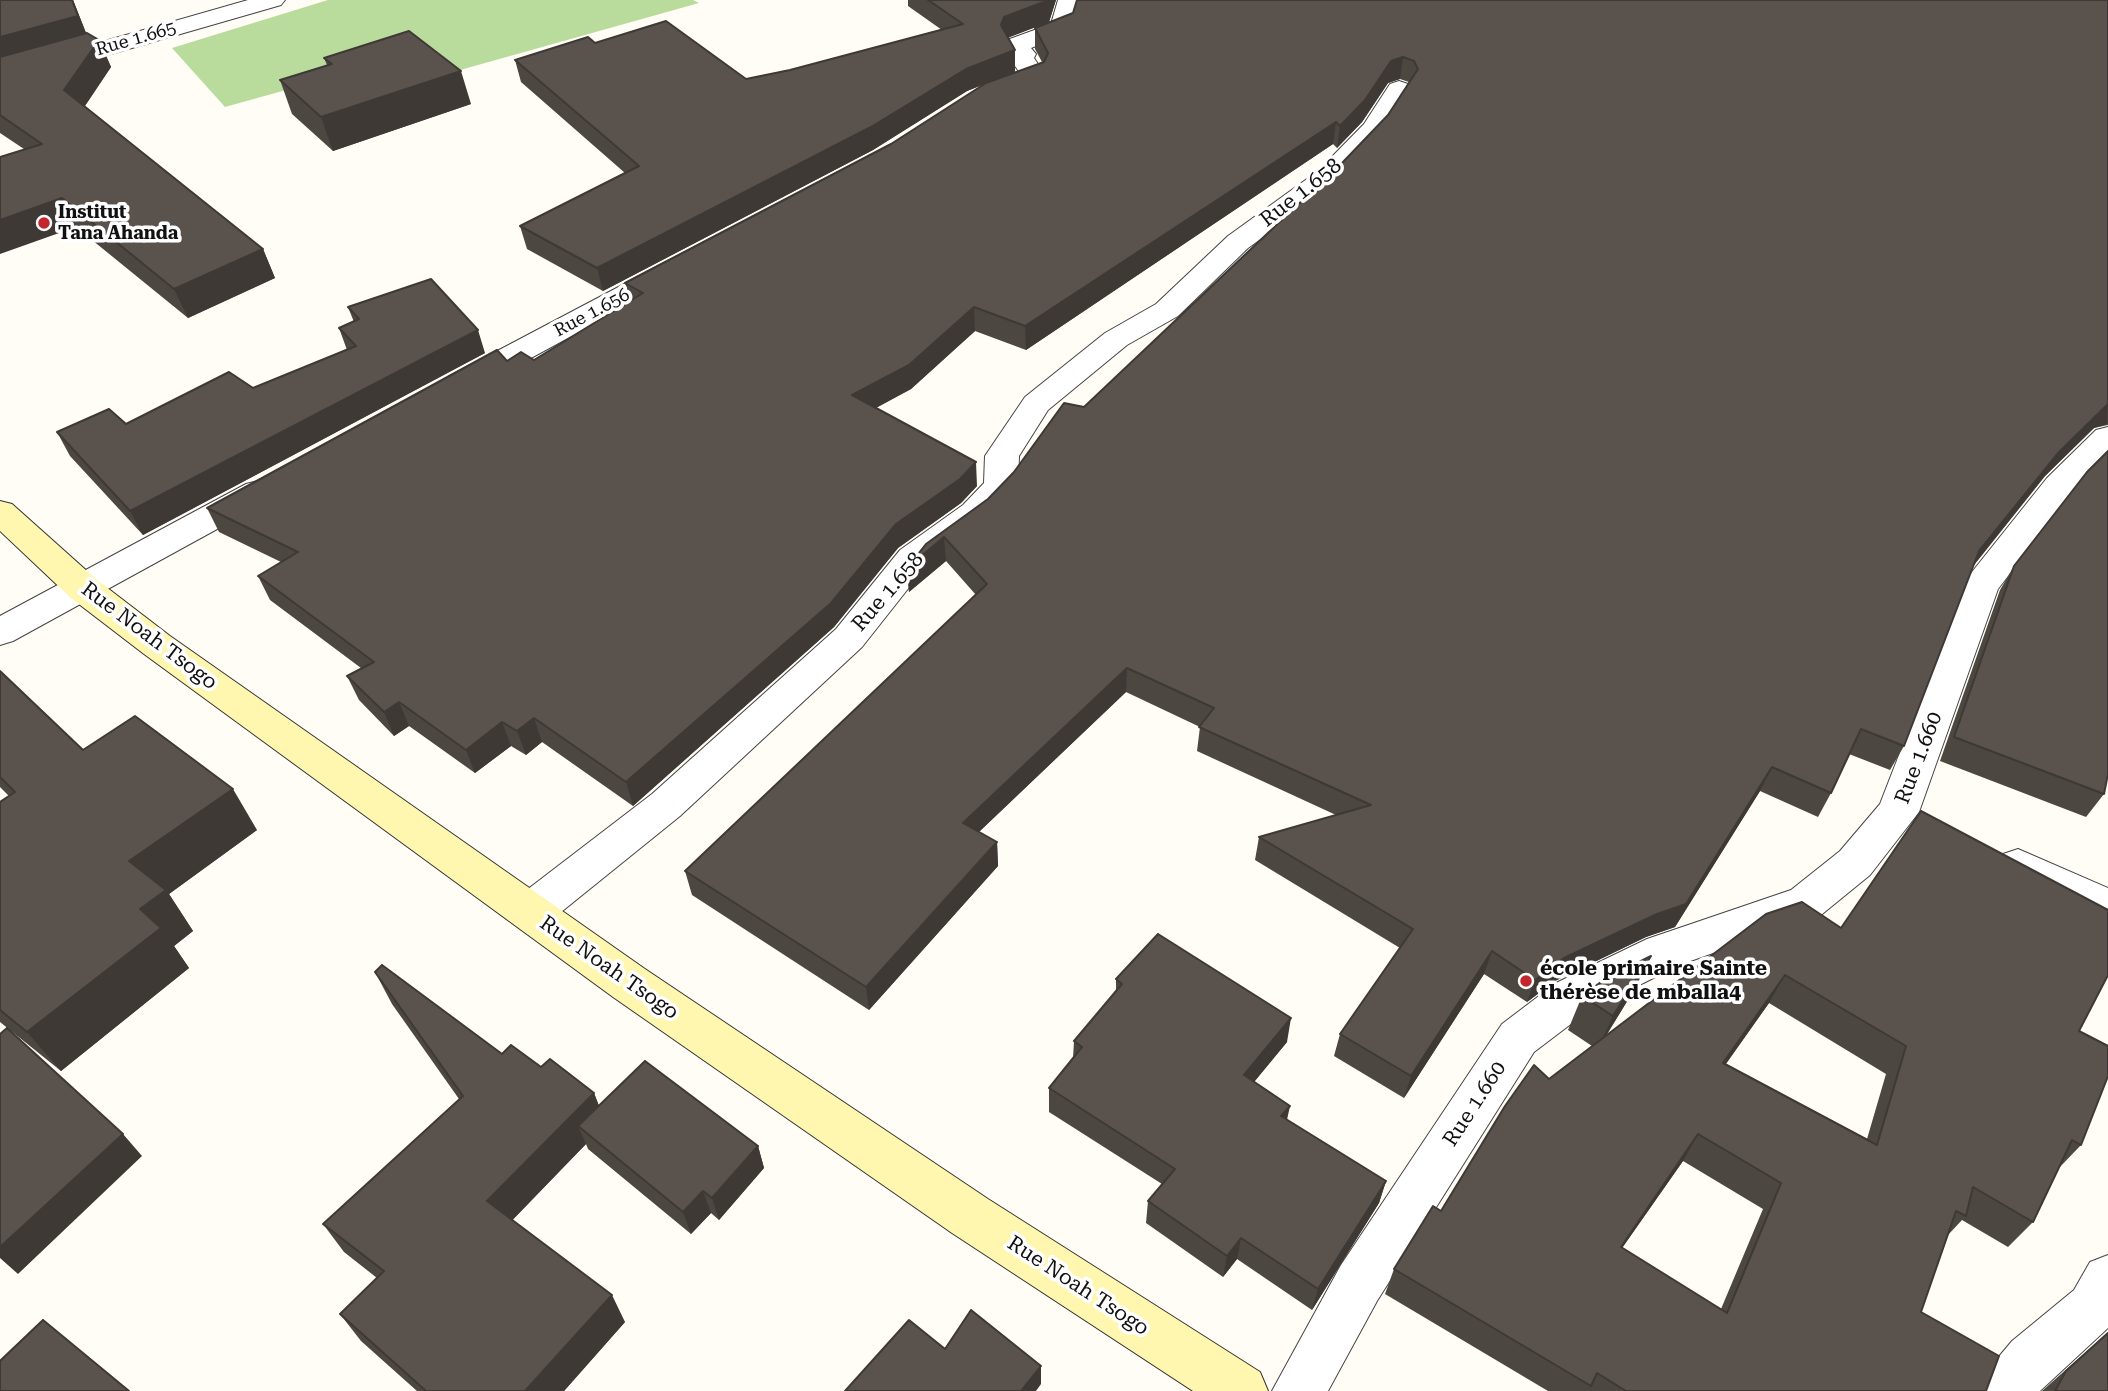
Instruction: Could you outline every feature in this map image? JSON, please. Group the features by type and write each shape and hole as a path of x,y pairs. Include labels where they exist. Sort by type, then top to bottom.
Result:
{"main road":[{"name":"Rue Noah Tsogo","path":"0,512 84,589 530,912 970,1216 1241,1391"}],"street":[{"name":"Rue 1.665","path":"0,79 273,0"},
{"path":"968,104 1034,76 1020,56 1024,54 1016,45 1062,27 1070,0"},
{"name":"Rue 1.658","path":"530,912 666,805 849,638 913,558 975,513 1001,486 1002,456 1037,404 1116,339 1167,310 1238,242 1328,177 1374,129 1399,89"},
{"name":"Rue 1.656","path":"428,399 701,254"},
{"name":"Rue 1.660","path":"1299,1391 1359,1283 1518,1038 1572,997 1663,952 1806,903 1855,863 1917,821 1981,586 2059,486 2108,438"},
{"path":"0,632 84,589 286,477"},
{"path":"1984,851 2108,907"},
{"path":"2005,1391 2031,1360 2092,1308 2108,1280"}],"green space":[{"path":"328,0 693,0 699,3 453,72 430,50 225,107 172,48"}],"building":[{"path":"0,0 72,0 78,16 0,37"},
{"path":"928,0 1049,0 1004,17 1001,25 1015,50 966,69 871,127 597,268 520,226 639,166 515,60 588,37 595,43 666,21 746,79 963,24"},
{"path":"1077,0 2108,0 2108,404 2059,452 1979,551 1904,746 1861,729 1831,793 1772,767 1686,904 1657,914 1564,958 1535,980 1492,951 1411,1076 1340,1034 1413,929 1259,837 1371,805 1199,727 1214,708 1127,668 963,823 997,842 866,987 685,871 987,584 944,537 907,568 926,544 988,499 1014,472 1064,403 1084,407 1343,162 1388,115 1418,69 1414,61 1403,57 1391,61 1365,100 1340,126 1336,122 1025,326 974,307 909,365 852,395 976,462 960,479 896,524 831,603 626,782 534,718 517,731 502,722 466,750 399,702 384,712 347,676 374,662 258,576 298,552 207,508 497,350 507,361 521,352 534,360 643,293 625,283 891,144 986,83 1044,62 1048,53 1035,28 1073,13"},
{"path":"409,31 461,71 321,117 280,80 332,64 324,58"},
{"path":"87,33 99,40 64,90 263,249 174,289 62,198 0,220 0,157 42,144 0,115 0,57"},
{"path":"431,279 478,330 130,511 57,432 109,409 126,424 229,372 253,388 356,346 339,328 359,319 348,307"},
{"path":"2108,451 2108,774 2104,794 1954,737 2014,566 2087,472"},
{"path":"0,671 83,750 135,716 233,789 129,861 166,890 140,909 161,928 27,1032 0,1010 0,802 15,792 0,777"},
{"path":"1921,811 2108,910 2108,975 2079,1031 2108,1046 2108,1076 2081,1145 2072,1140 2033,1222 1973,1187 1966,1216 1956,1211 1921,1312 1999,1356 1986,1391 1626,1391 1597,1373 1591,1386 1394,1269 1433,1206 1441,1211 1505,1106 1534,1065 1549,1079 1766,914 1802,902 1841,928","holes":["1785,975 1906,1046 1877,1145 1723,1063","1698,1134 1781,1183 1727,1313 1621,1247"]},
{"path":"1158,934 1291,1018 1244,1075 1290,1106 1281,1116 1386,1181 1318,1289 1241,1238 1227,1256 1148,1201 1175,1169 1049,1088 1082,1047 1074,1041 1122,984 1116,979"},
{"path":"1651,956 1613,1016 1582,996 1605,979"},
{"path":"382,965 502,1054 511,1045 541,1067 550,1059 594,1093 487,1201 612,1295 525,1391 426,1391 340,1314 384,1271 323,1224 463,1096 375,972"},
{"path":"7,1028 123,1134 0,1247 0,1034"},
{"path":"645,1061 758,1146 712,1198 703,1191 683,1212 578,1126"},
{"path":"971,1310 1041,1366 1021,1391 845,1391 909,1320 945,1349"},
{"path":"43,1320 129,1391 0,1391 0,1361"},
{"path":"2108,1333 2108,1391 2055,1391 2066,1371"}],"place":[{"name":"Institut Tana Ahanda","path":"44,223"},
{"name":"école primaire Sainte thérèse de mballa4","path":"1526,981"}]}
